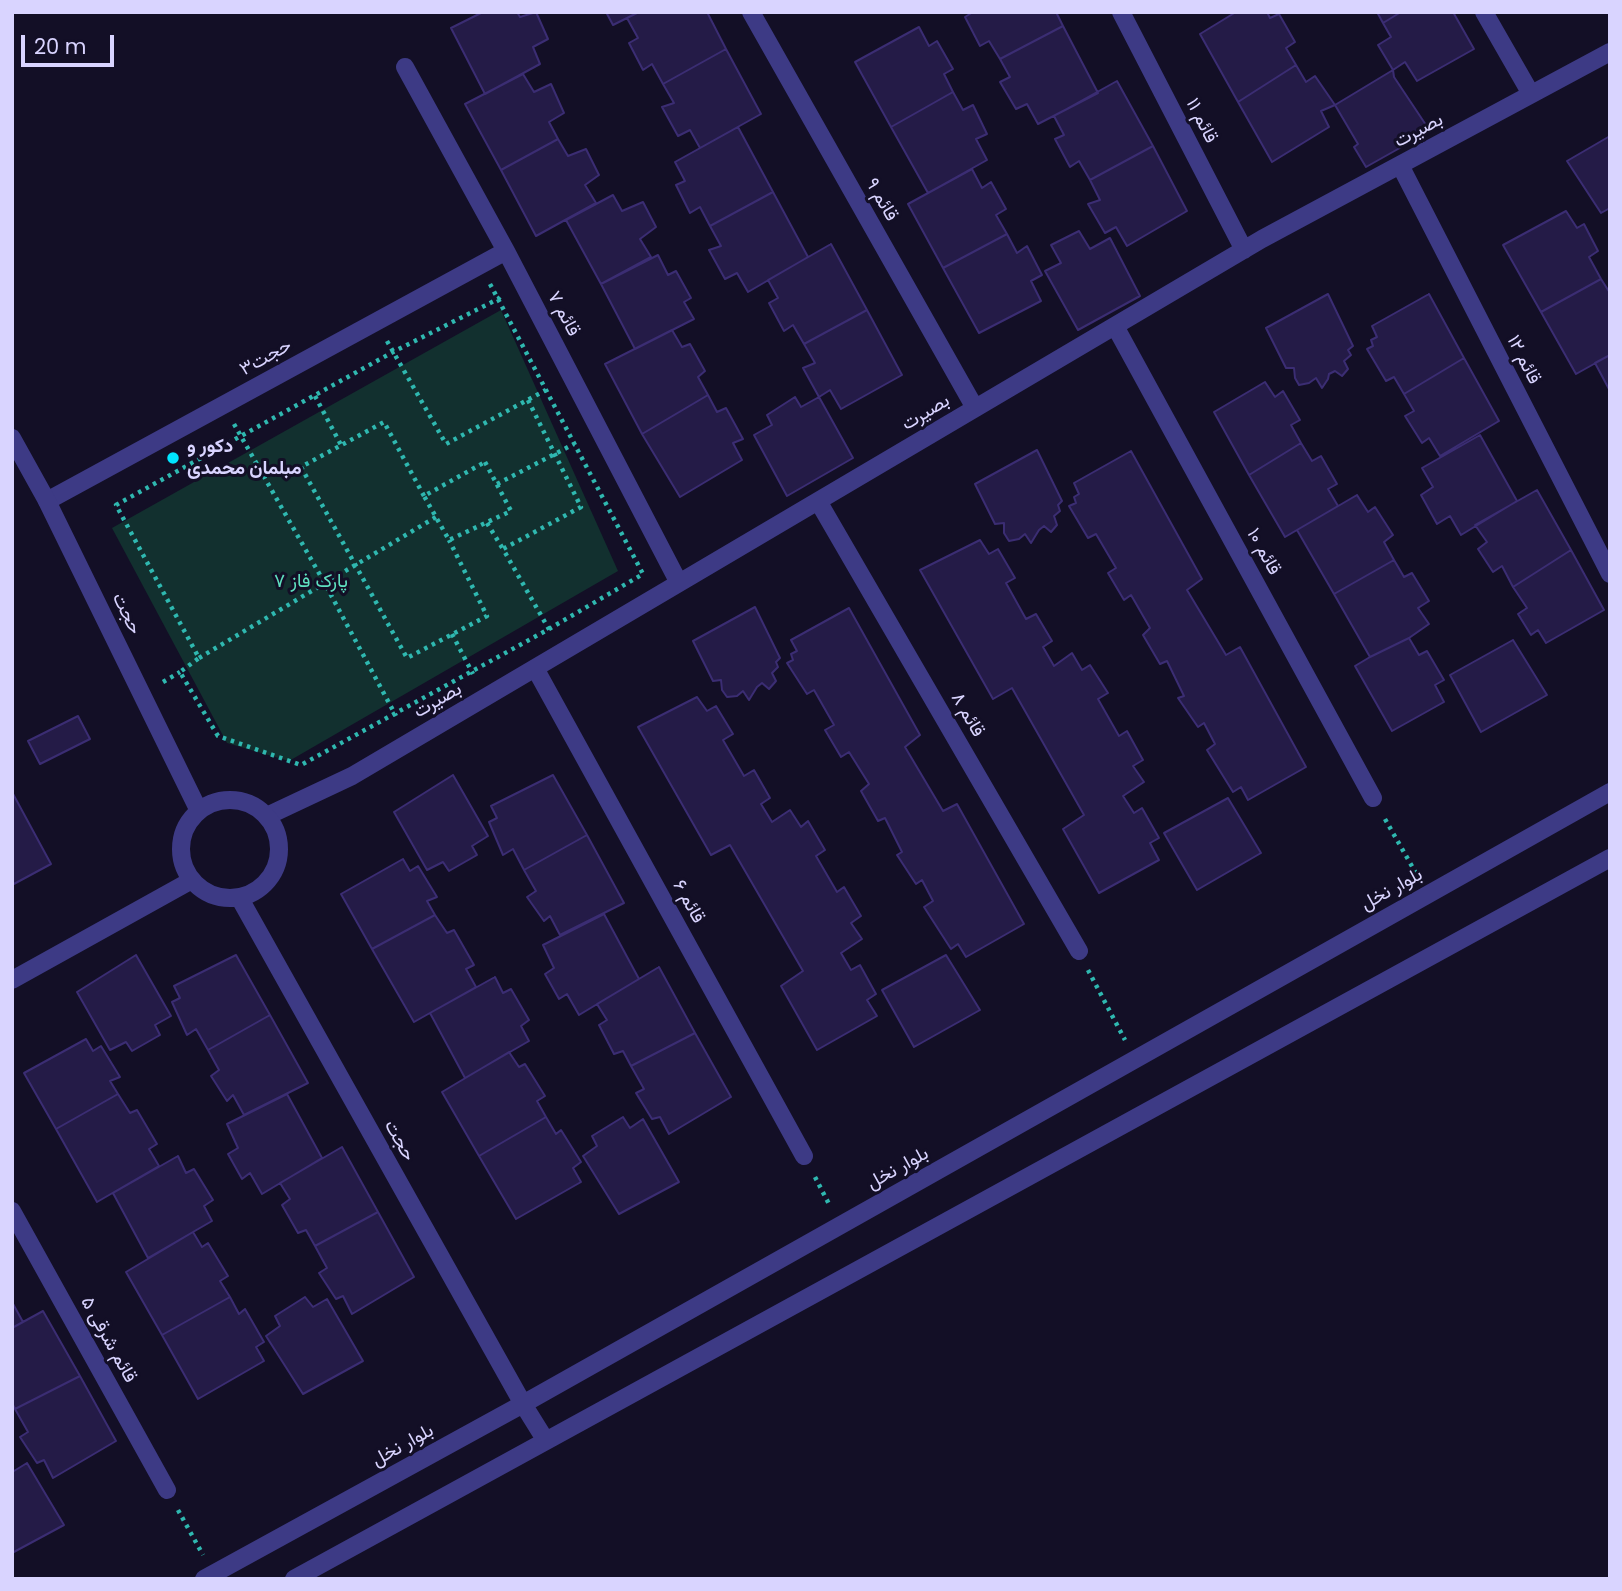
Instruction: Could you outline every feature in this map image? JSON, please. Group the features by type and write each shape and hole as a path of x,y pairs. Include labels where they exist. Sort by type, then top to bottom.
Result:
{"street":[{"name":"قائم ۹","path":"751,12 975,408"},
{"name":"قائم ۱۱","path":"1121,12 1244,250"},
{"path":"1484,12 1531,94"},
{"name":"بصیرت","path":"267,816 352,776 1244,250 1610,52"},
{"name":"قائم ۷","path":"405,67 506,251 679,583"},
{"name":"قائم ۱۲","path":"1400,165 1610,574"},
{"name":"حجت۳","path":"47,501 506,251"},
{"name":"قائم ۱۰","path":"1115,326 1373,798"},
{"name":"حجت","path":"12,438 47,501 199,811"},
{"name":"قائم ۸","path":"818,501 1079,951"},
{"name":"قائم ۶","path":"535,668 804,1156"},
{"name":"بلوار نخل","path":"209,1576 523,1404 1610,792"},
{"path":"226,799 242,800 256,806 267,816 279,843 279,858 274,872 265,884 253,893 226,898 213,895 192,880 183,859 183,836 188,822 199,811 226,799"},
{"path":"294,1579 1610,858"},
{"path":"12,981 192,880"},
{"name":"حجت","path":"239,897 523,1404 547,1441"},
{"name":"قائم شرقی ۵","path":"12,1211 167,1490"}],"path":[{"path":"199,658 116,505 393,352 498,299 643,575 301,765 218,736 180,672 324,582 436,517"},
{"path":"376,321 446,444 571,376"},
{"path":"315,396 341,445"},
{"path":"503,549 582,507 528,400"},
{"path":"224,405 410,742"},
{"path":"384,422 487,616 407,658 301,467 341,445 384,422"},
{"path":"497,484 574,444"},
{"path":"424,496 485,462 510,511 449,540"},
{"path":"486,523 549,629 560,653"},
{"path":"452,634 486,697"},
{"path":"1373,798 1428,894"},
{"path":"1079,951 1135,1059"},
{"path":"804,1156 840,1226"},
{"path":"167,1490 209,1576"}],"green space":[{"name":"پارک فاز ۷","path":"501,310 618,571 289,761 227,743 112,528"}],"building":[{"path":"483,12 517,12 520,17 536,12 548,39 533,47 540,64 485,94 451,28"},
{"path":"606,12 639,12 613,25"},
{"path":"639,12 707,12 726,49 663,84 652,64 643,70 629,43 638,38 627,18"},
{"path":"973,12 1056,12 1063,26 1000,59 989,41 980,46 965,17"},
{"path":"1236,12 1267,12 1270,18 1279,14 1295,42 1286,48 1296,65 1238,102 1200,34"},
{"path":"1377,12 1401,12 1383,23"},
{"path":"1401,12 1453,12 1474,49 1417,81 1405,62 1393,70 1378,45 1391,37 1383,23"},
{"path":"1063,26 1098,93 1038,124 1027,104 1016,109 1000,82 1010,77 1000,59"},
{"path":"919,27 929,46 937,41 953,69 944,74 953,92 891,127 855,62"},
{"path":"726,49 761,114 700,148 690,130 678,136 662,107 674,103 663,84"},
{"path":"1296,65 1306,82 1315,76 1335,105 1321,111 1329,127 1272,162 1238,102"},
{"path":"1393,70 1394,77 1430,131 1366,167 1354,147 1358,144 1335,105"},
{"path":"523,74 534,92 551,84 564,113 549,122 558,139 501,170 465,104"},
{"path":"1117,81 1153,146 1090,180 1079,161 1070,167 1055,139 1064,135 1054,116"},
{"path":"953,92 963,110 973,105 987,134 976,139 987,160 928,193 891,127"},
{"path":"738,127 773,192 710,226 700,207 690,213 676,185 685,181 675,162"},
{"path":"1610,136 1610,208 1601,213 1567,161"},
{"path":"558,139 568,156 586,149 599,175 585,185 596,203 536,236 501,170"},
{"path":"1153,146 1187,211 1127,246 1116,227 1105,233 1088,204 1100,200 1090,180"},
{"path":"972,169 982,188 991,182 1006,209 996,215 1007,234 943,268 908,204"},
{"path":"773,192 808,257 748,292 737,273 725,279 709,250 721,246 710,226"},
{"path":"613,195 622,211 643,202 656,227 640,239 651,257 601,284 566,220"},
{"path":"1566,211 1577,228 1584,224 1598,251 1589,257 1601,279 1541,312 1503,245"},
{"path":"1079,231 1090,249 1110,238 1140,296 1078,330 1045,271 1061,263 1051,245"},
{"path":"1007,234 1017,253 1027,246 1042,275 1031,281 1041,301 979,333 943,268"},
{"path":"831,244 867,310 804,344 793,325 784,331 769,303 778,298 768,280"},
{"path":"658,255 668,275 676,271 691,298 684,302 694,319 635,349 601,284"},
{"path":"1601,279 1610,293 1610,355 1576,374 1541,312"},
{"path":"1328,294 1353,346 1348,350 1351,355 1344,361 1348,369 1342,376 1335,371 1329,374 1322,388 1316,378 1299,385 1294,368 1286,368 1266,328"},
{"path":"1429,294 1464,358 1404,394 1394,377 1386,381 1367,349 1373,346 1371,340 1377,337 1372,326"},
{"path":"867,310 902,375 841,409 830,390 819,397 803,368 815,363 804,344"},
{"path":"672,330 682,347 690,344 705,371 698,377 708,395 642,434 605,364"},
{"path":"1610,355 1610,391 1595,363"},
{"path":"1464,358 1499,421 1440,456 1429,438 1422,443 1405,416 1414,411 1404,394"},
{"path":"1265,382 1275,397 1283,391 1300,420 1291,425 1301,443 1249,475 1214,412"},
{"path":"708,395 717,412 726,408 743,439 733,443 742,460 680,497 642,434"},
{"path":"795,397 801,407 819,397 853,458 787,496 754,435 772,425 767,415"},
{"path":"1480,435 1517,501 1461,535 1450,516 1437,524 1421,495 1433,487 1422,468"},
{"path":"1301,443 1312,461 1321,456 1337,484 1328,489 1338,506 1285,537 1249,475"},
{"path":"1037,450 1062,501 1058,505 1060,511 1054,516 1057,525 1051,532 1044,526 1031,543 1025,534 1019,539 1009,541 1004,533 1004,523 995,524 975,484"},
{"path":"1131,451 1202,579 1187,590 1226,655 1240,647 1306,767 1248,800 1241,787 1233,792 1207,750 1215,744 1204,723 1198,727 1178,698 1184,696 1167,661 1160,664 1143,635 1150,628 1131,595 1124,600 1108,573 1116,568 1096,534 1088,538 1069,506 1076,503 1074,497 1079,494 1074,483"},
{"path":"1537,490 1571,550 1513,587 1502,566 1493,572 1478,549 1487,542 1475,525"},
{"path":"1357,495 1368,512 1375,507 1393,535 1384,542 1394,560 1334,594 1297,530"},
{"path":"980,540 989,554 998,549 1015,578 1006,583 1026,619 1036,614 1052,641 1043,647 1054,666 1072,653 1082,670 1090,665 1108,693 1098,699 1119,736 1127,731 1143,760 1133,766 1144,782 1123,796 1134,813 1142,808 1159,838 1150,843 1159,860 1099,893 1063,829 1084,815 1012,688 993,699 920,570"},
{"path":"1571,550 1604,610 1546,643 1538,630 1531,635 1518,614 1527,608 1513,587"},
{"path":"1394,560 1404,577 1412,573 1429,601 1418,608 1429,624 1409,638 1370,657 1334,594"},
{"path":"755,607 780,658 776,662 778,667 772,673 776,681 769,689 762,683 749,700 743,691 737,696 727,697 722,690 721,680 713,681 693,641"},
{"path":"849,608 920,735 905,747 943,811 957,804 1024,924 966,957 958,944 951,949 924,907 933,901 922,880 916,884 897,855 902,852 885,818 878,821 861,791 869,784 849,752 841,757 825,730 834,725 814,690 807,694 787,663 793,660 791,654 797,651 791,640"},
{"path":"1409,638 1419,655 1427,651 1444,680 1435,685 1444,702 1392,731 1355,666"},
{"path":"1513,640 1547,695 1481,732 1450,675"},
{"path":"697,697 707,711 716,706 733,734 723,740 744,776 754,770 770,798 761,804 772,822 790,810 801,827 808,821 825,850 816,856 837,892 844,887 861,916 851,923 862,939 841,953 851,970 860,965 876,994 867,1000 877,1016 817,1050 781,986 803,971 730,845 711,855 638,727"},
{"path":"78,716 90,739 40,764 28,741"},
{"path":"453,775 488,836 472,846 477,855 449,871 443,862 427,870 394,812"},
{"path":"553,775 587,835 524,870 513,849 503,855 489,822 497,818 491,806"},
{"path":"12,792 51,864 12,885"},
{"path":"1228,798 1261,853 1197,890 1164,833"},
{"path":"587,835 624,903 560,935 550,916 544,921 527,897 536,891 524,870"},
{"path":"403,859 410,871 418,866 437,897 427,901 435,915 372,949 341,894"},
{"path":"604,914 639,979 579,1015 567,994 559,999 545,974 554,968 543,945"},
{"path":"435,915 447,933 454,930 474,965 466,969 476,987 414,1022 372,949"},
{"path":"136,955 171,1016 155,1025 160,1035 132,1051 126,1042 110,1050 77,992"},
{"path":"236,955 270,1015 208,1050 196,1029 187,1035 172,1002 180,998 174,986"},
{"path":"946,955 980,1010 914,1047 882,990"},
{"path":"659,967 695,1033 631,1066 623,1051 614,1054 599,1025 607,1020 597,1004"},
{"path":"495,977 503,993 511,989 529,1020 521,1026 529,1041 465,1078 430,1013"},
{"path":"270,1015 308,1083 244,1115 233,1095 227,1101 211,1076 219,1070 208,1050"},
{"path":"695,1033 731,1097 669,1134 660,1117 652,1119 636,1093 644,1089 631,1066"},
{"path":"86,1039 93,1051 101,1046 120,1077 110,1081 118,1094 56,1129 24,1073"},
{"path":"509,1052 519,1067 525,1064 545,1096 537,1101 546,1117 479,1156 442,1092"},
{"path":"118,1094 130,1113 137,1110 157,1144 149,1149 159,1166 97,1202 56,1129"},
{"path":"287,1094 322,1158 262,1194 250,1173 242,1179 228,1154 238,1148 227,1124"},
{"path":"546,1117 556,1134 561,1130 581,1162 573,1168 581,1182 516,1219 479,1156"},
{"path":"623,1117 630,1128 643,1119 679,1182 619,1214 583,1156 597,1146 592,1136"},
{"path":"342,1147 378,1212 315,1246 306,1230 298,1233 282,1205 290,1199 280,1183"},
{"path":"178,1156 186,1173 194,1169 213,1200 204,1206 212,1221 148,1258 113,1193"},
{"path":"378,1212 414,1277 352,1314 343,1296 336,1299 319,1273 327,1268 315,1246"},
{"path":"193,1232 202,1247 208,1243 228,1276 220,1281 230,1297 162,1335 126,1272"},
{"path":"230,1297 239,1314 245,1309 264,1342 256,1347 264,1361 198,1399 162,1335"},
{"path":"305,1297 313,1307 327,1299 363,1361 303,1394 266,1336 280,1326 275,1316"},
{"path":"12,1302 23,1322 12,1328"},
{"path":"43,1311 80,1376 15,1409 12,1403 12,1328"},
{"path":"80,1376 116,1441 53,1478 44,1460 37,1463 20,1437 28,1432 15,1409"},
{"path":"27,1463 64,1525 12,1553 12,1469 14,1471"}],"place":[{"name":"دکور و مبلمان محمدی","path":"173,458"}]}
